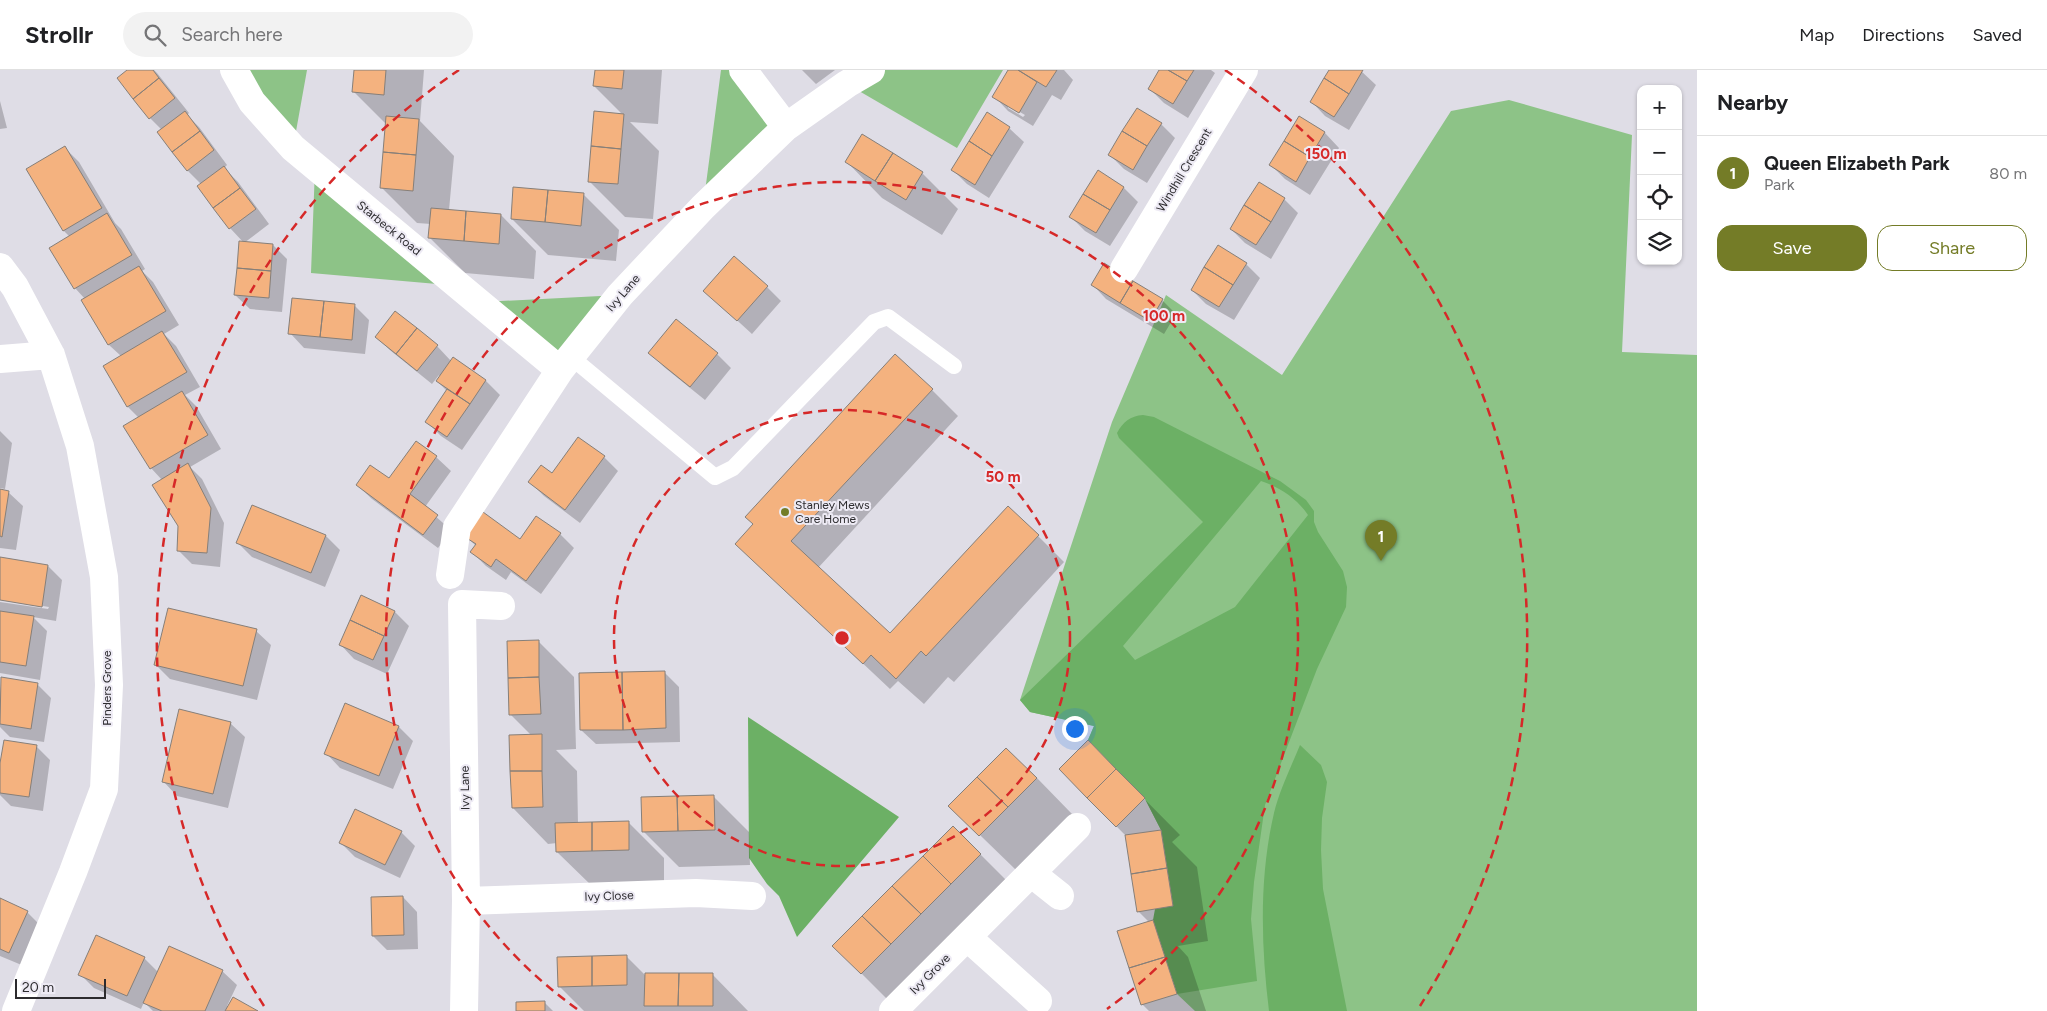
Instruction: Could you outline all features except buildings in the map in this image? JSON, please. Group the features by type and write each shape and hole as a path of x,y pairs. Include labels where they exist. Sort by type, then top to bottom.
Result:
{"street":[{"name":"Starbeck Road","path":"234,70 252,102 294,148 566,364"},
{"path":"743,70 786,127"},
{"name":"Ivy Lane","path":"450,575 457,527 566,364 620,295 703,207 786,127 847,84 871,70"},
{"name":"Windhill Crescent","path":"1124,269 1244,70"},
{"name":"Pinders Grove","path":"0,267 15,286 52,355 80,446 104,577 109,686 104,789 73,872 16,1011"},
{"path":"0,359 52,355"},
{"name":"Ivy Lane","path":"464,1011 466,901 462,604 501,606"},
{"name":"Ivy Grove","path":"893,1011 1077,827"},
{"path":"1031,873 1060,896"},
{"name":"Ivy Close","path":"466,901 696,893 752,896"},
{"path":"967,937 1038,1001"}],"lane":[{"path":"566,364 715,477 733,468 874,322 888,316 954,366"}],"green space":[{"path":"234,70 307,70 293,148"},
{"path":"721,70 743,70 786,127 703,207"},
{"path":"868,70 1003,70 957,148 847,84"},
{"path":"1509,100 1632,135 1622,352 1697,355 1697,1011 1195,1011 1177,994 1153,920 1173,905 1161,830 1145,799 1088,740 1094,726 1030,712 1020,700 1112,422 1166,295 1282,375 1451,111"},
{"path":"315,168 460,286 311,273"},
{"path":"620,295 560,370 481,302"},
{"path":"1138,416 1154,417 1280,481 1306,500 1314,511 1314,522 1318,532 1343,571 1347,587 1346,607 1317,669 1265,805 1254,882 1251,919 1257,981 1177,994 1153,920 1155,909 1173,905 1161,830 1145,799 1088,740 1094,726 1030,712 1020,700 1203,522 1119,438 1117,433 1127,420","holes":["1261,481 1268,483 1293,498 1308,515 1235,607 1135,660 1123,646"]},
{"path":"748,717 899,817 797,937 779,896 767,884 749,858"},
{"path":"1300,745 1321,765 1327,782 1322,818 1323,889 1347,1011 1269,1011 1263,937 1266,862 1276,804"}],"place":[{"name":"Stanley Mews Care Home","path":"785,512"},
{"name":"Queen Elizabeth Park","path":"1381,561"}]}
